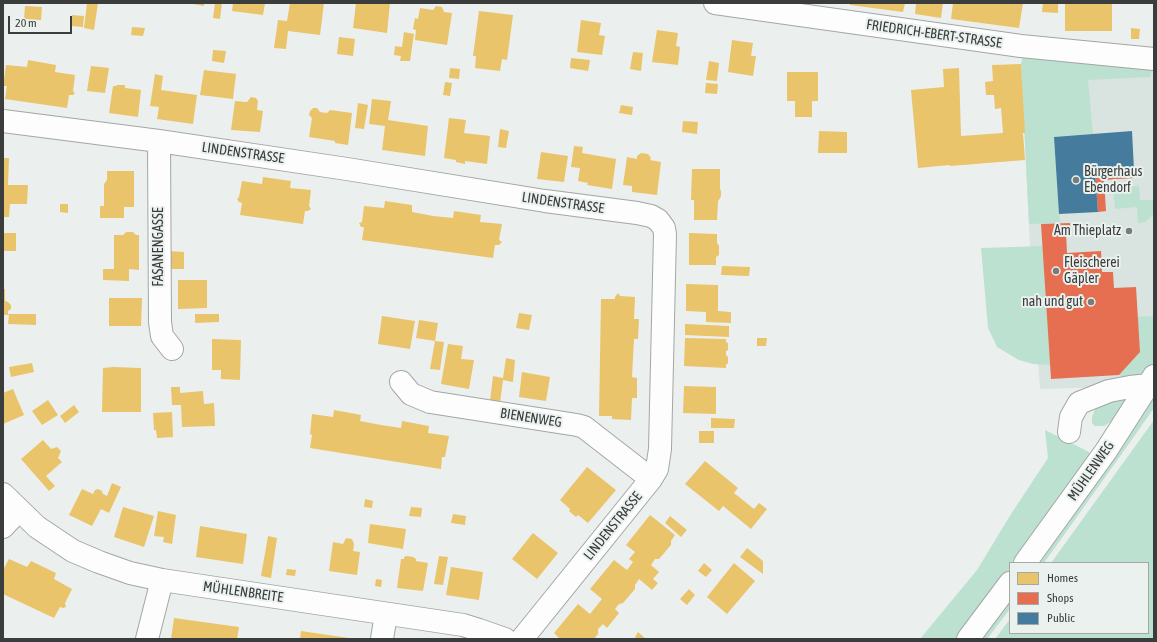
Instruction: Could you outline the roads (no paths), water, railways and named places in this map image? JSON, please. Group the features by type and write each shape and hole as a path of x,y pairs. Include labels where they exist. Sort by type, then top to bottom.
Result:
{"street":[{"name":"FRIEDRICH-EBERT-STRASSE","path":"715,3 1021,46 1154,59"},
{"name":"LINDENSTRASSE","path":"3,121 159,141 347,169 545,202 637,213 651,216 658,220 664,228 665,234 660,438 657,470 522,639"},
{"name":"FASANENGASSE","path":"159,141 160,322 162,336 172,349"},
{"path":"1069,432 1071,417 1079,404 1110,391 1151,381"},
{"name":"MÜHLENWEG","path":"1026,562 1106,451 1151,381"},
{"name":"BIENENWEG","path":"401,382 411,394 430,402 584,427 651,479"},
{"name":"MÜHLENBREITE","path":"3,494 37,527 73,551 130,572 162,580 463,626 505,639"},
{"path":"3,527 19,510"},
{"path":"148,639 162,580"},
{"path":"968,639 1009,584"},
{"path":"382,639 386,614"}],"place":[{"name":"Bürgerhaus Ebendorf","path":"1076,180"},
{"name":"Am Thieplatz","path":"1129,231"},
{"name":"Fleischerei Gäpler","path":"1056,271"},
{"name":"nah und gut","path":"1091,302"}]}
